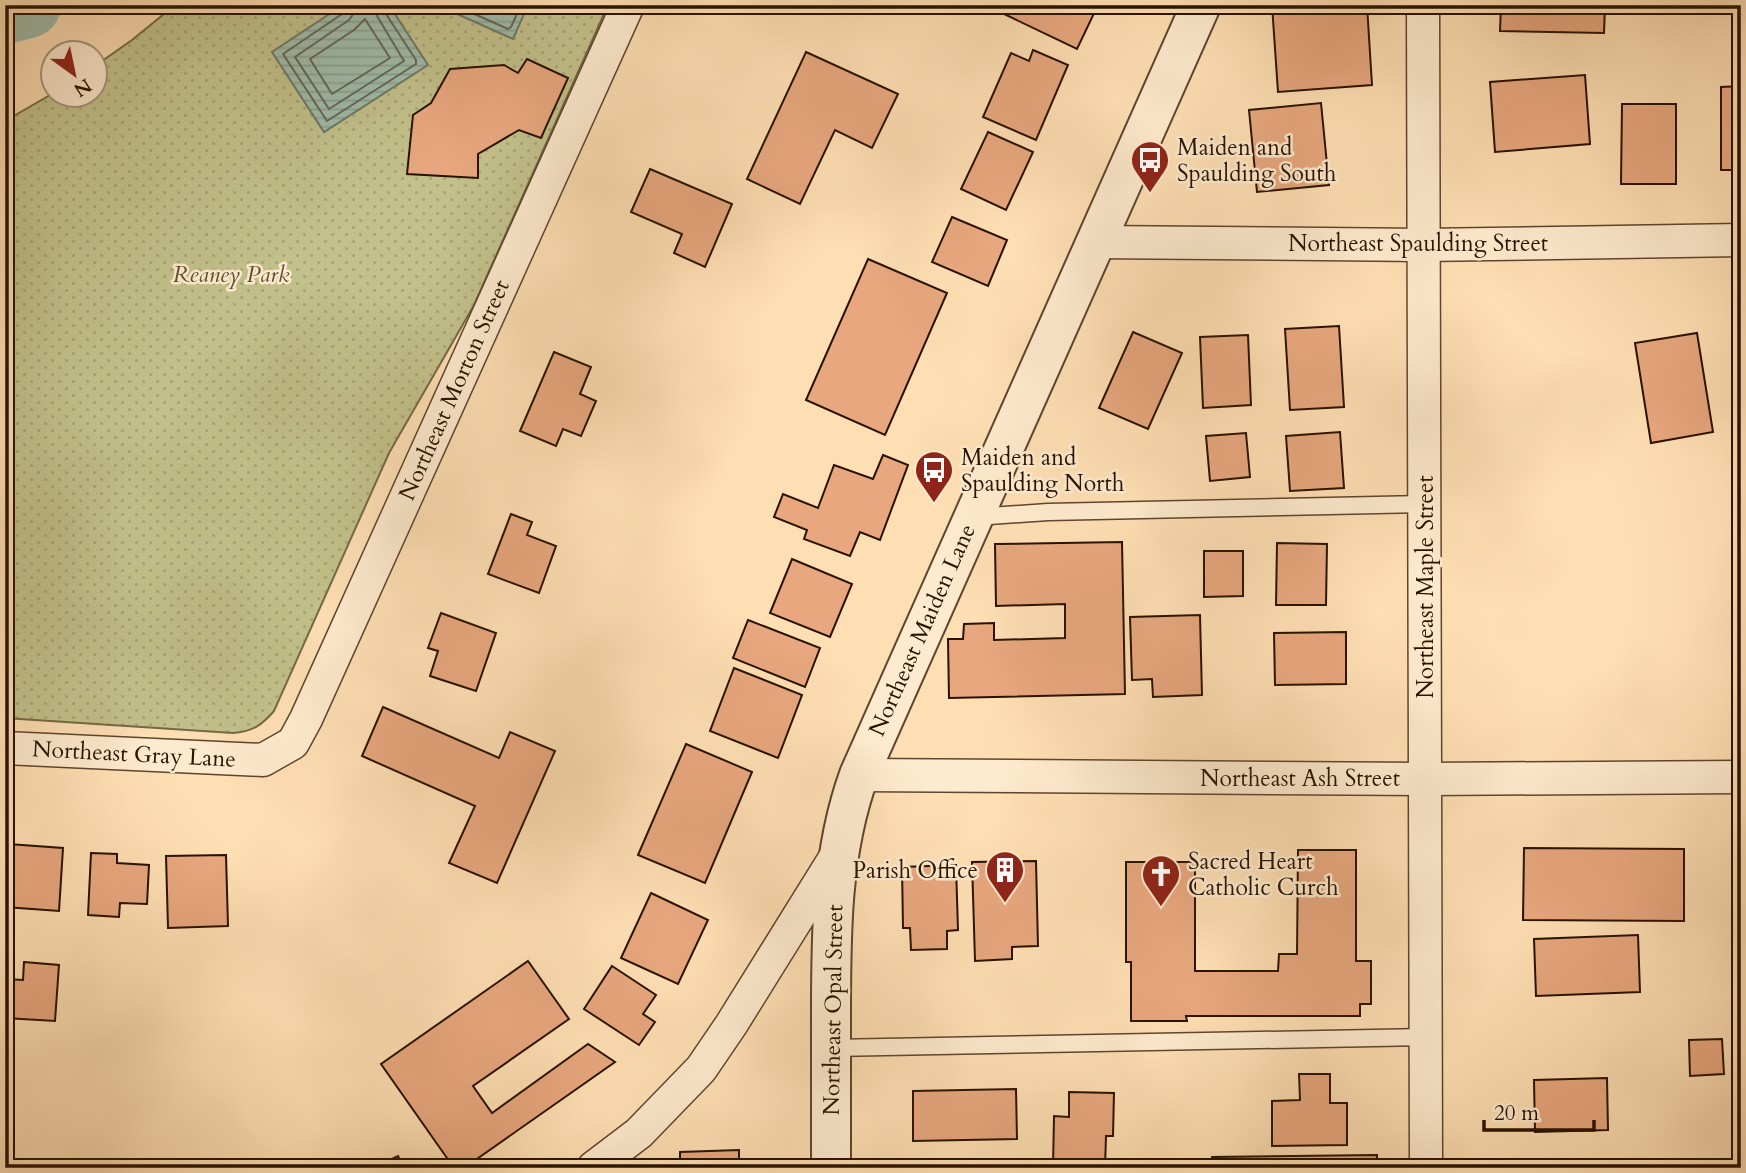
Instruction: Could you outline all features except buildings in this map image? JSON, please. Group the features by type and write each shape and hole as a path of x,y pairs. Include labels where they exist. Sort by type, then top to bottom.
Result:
{"street":[{"name":"Northeast Morton Street","path":"264,760 293,743 306,719 628,5"},
{"name":"Northeast Maiden Lane","path":"593,1168 639,1133 701,1069 838,853 849,802 859,775 1200,5"},
{"name":"Northeast Maple Street","path":"1423,5 1426,1168"},
{"name":"Northeast Spaulding Street","path":"1095,242 1424,245 1741,240"},
{"name":"Northeast Gray Lane","path":"5,748 264,760"},
{"name":"Northeast Ash Street","path":"859,775 1426,779 1741,776"},
{"name":"Northeast Opal Street","path":"831,1168 832,915 838,853"}],"lane":[{"path":"971,518 1048,512 1424,504"},
{"path":"831,1048 1426,1037"}],"green space":[{"name":"Reaney Park","path":"175,5 608,5 474,305 389,453 274,711 256,727 246,731 233,733 5,718 5,121 38,102 38,108 108,108 108,57"}],"water":[{"path":"343,5 389,5 428,65 324,132 272,52"},
{"path":"437,5 528,5 513,39"}],"waterway":[{"path":"5,11 28,5"}],"place":[{"name":"Maiden and Spaulding South","path":"1150,194"},
{"name":"Maiden and Spaulding North","path":"934,504"},
{"name":"Parish Office","path":"1005,904"},
{"name":"Sacred Heart Catholic Curch","path":"1161,908"}]}
